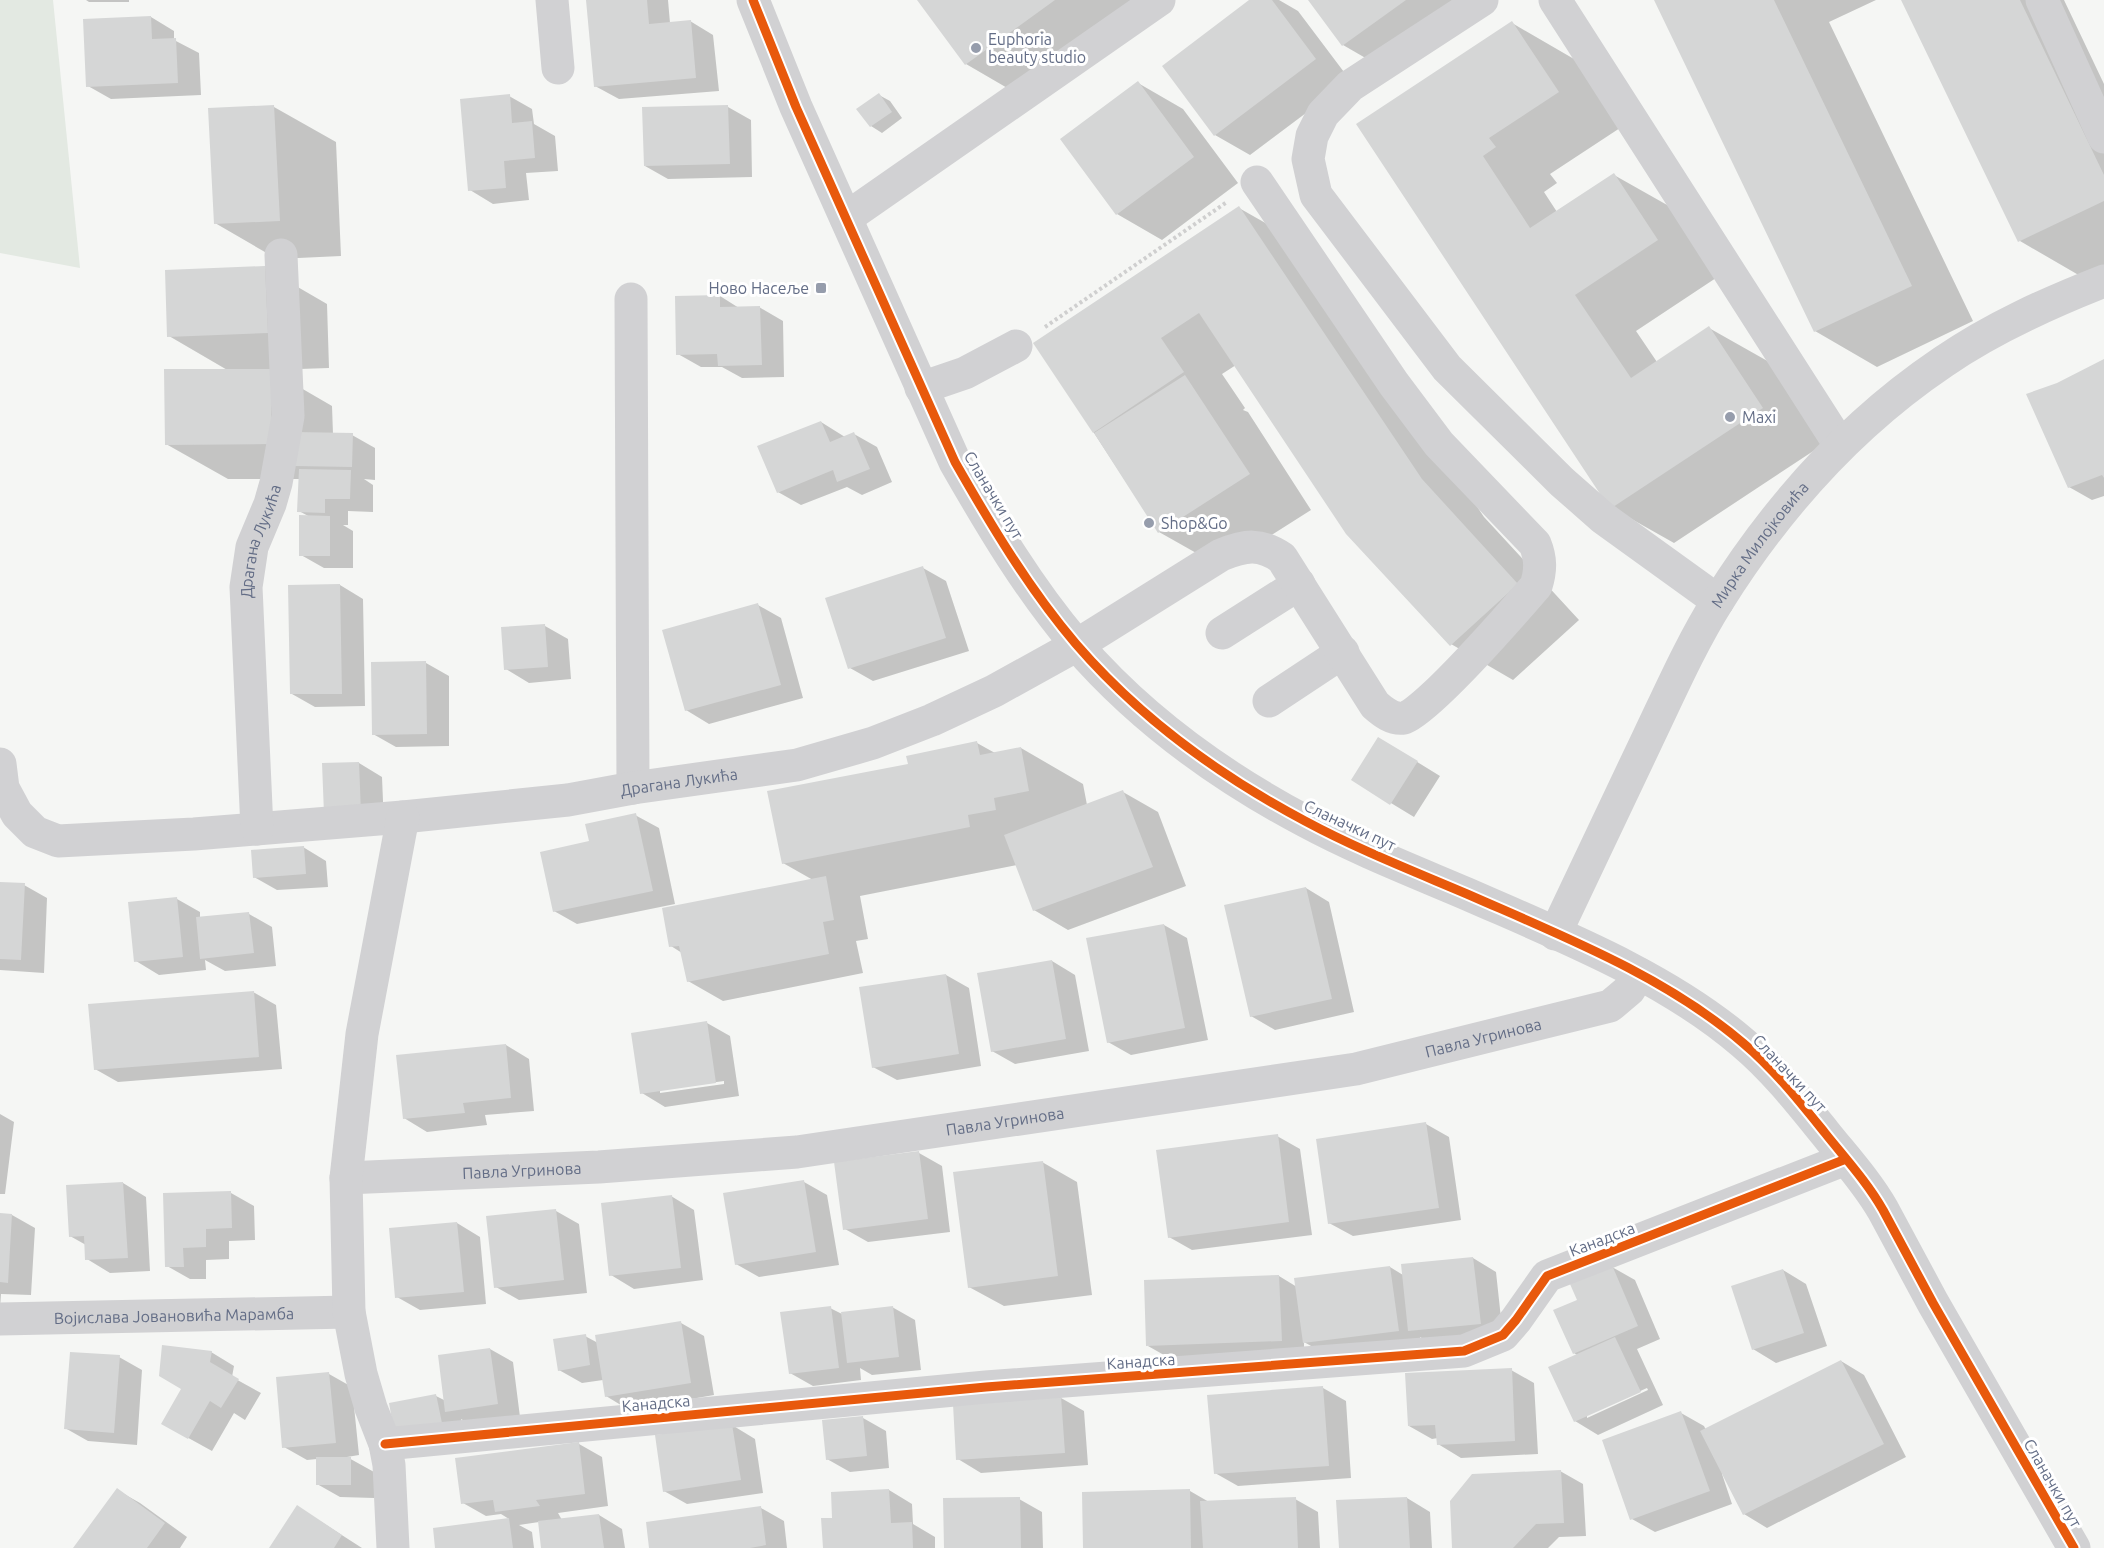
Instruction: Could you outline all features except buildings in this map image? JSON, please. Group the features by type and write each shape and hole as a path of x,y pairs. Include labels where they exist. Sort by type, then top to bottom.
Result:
{"street":[{"path":"552,0 558,68"},
{"name":"Сланачки пут","path":"753,0 789,91 955,462 984,513 1050,612 1077,645 1127,697 1182,742 1230,777 1271,802 1357,847 1640,974 1709,1017 1743,1042 1790,1091 1867,1186 2074,1548"},
{"path":"846,218 1159,0"},
{"path":"1482,0 1350,86 1323,114 1312,136 1308,159 1316,195 1447,368 1562,482 1603,518 1718,601"},
{"path":"1556,0 1840,446"},
{"path":"2042,0 2104,137"},
{"path":"1222,633 1299,584 1375,705 1395,717 1405,718 1432,698 1536,586 1540,573 1540,558 1535,544 1439,444 1394,384 1257,182"},
{"name":"Драгана Лукића","path":"256,829 246,587 252,547 276,483 288,416 281,255"},
{"name":"Мирка Милојковића","path":"1555,934 1688,654 1718,601 1810,477 1840,446 1899,394 1943,361 1987,334 2026,314 2104,281"},
{"path":"631,299 633,788"},
{"path":"921,388 965,373 1016,346"},
{"name":"Драгана Лукића","path":"0,764 3,788 17,814 35,832 58,841 256,829 568,800 633,788 797,765 873,743 932,720 994,691 1077,645 1221,555 1235,549 1252,546 1268,548 1282,558 1299,584"},
{"path":"1269,701 1343,652"},
{"path":"393,1548 389,1465 385,1444 371,1408 362,1374 349,1312 346,1178 362,1034 403,817"},
{"name":"Павла Угринова","path":"346,1178 600,1167 797,1152 1344,1071 1610,1006 1629,990 1640,974"},
{"name":"Канадска","path":"385,1444 986,1387 1464,1352 1503,1335 1547,1276 1846,1159"},
{"name":"Војислава Јовановића Марамба","path":"0,1319 349,1312"}],"path":[{"path":"1016,346 1257,182"}],"shaded area":[{"path":"0,0 53,0 80,268 0,253"}],"cycle path":[{"path":"753,0 796,107 955,462 1027,579 1076,644 1100,671 1154,720 1182,743 1242,785 1325,831 1575,941 1646,977 1713,1019 1743,1043 1796,1098 1856,1170 1877,1200 1933,1303 2074,1548"},
{"path":"385,1444 986,1387 1464,1351 1503,1335 1547,1276 1846,1159"}],"place":[{"name":"Euphoria beauty studio","path":"976,48"},
{"name":"Ново Насеље","path":"821,288"},
{"name":"Maxi","path":"1730,417"},
{"name":"Shop&Go","path":"1149,523"}]}
